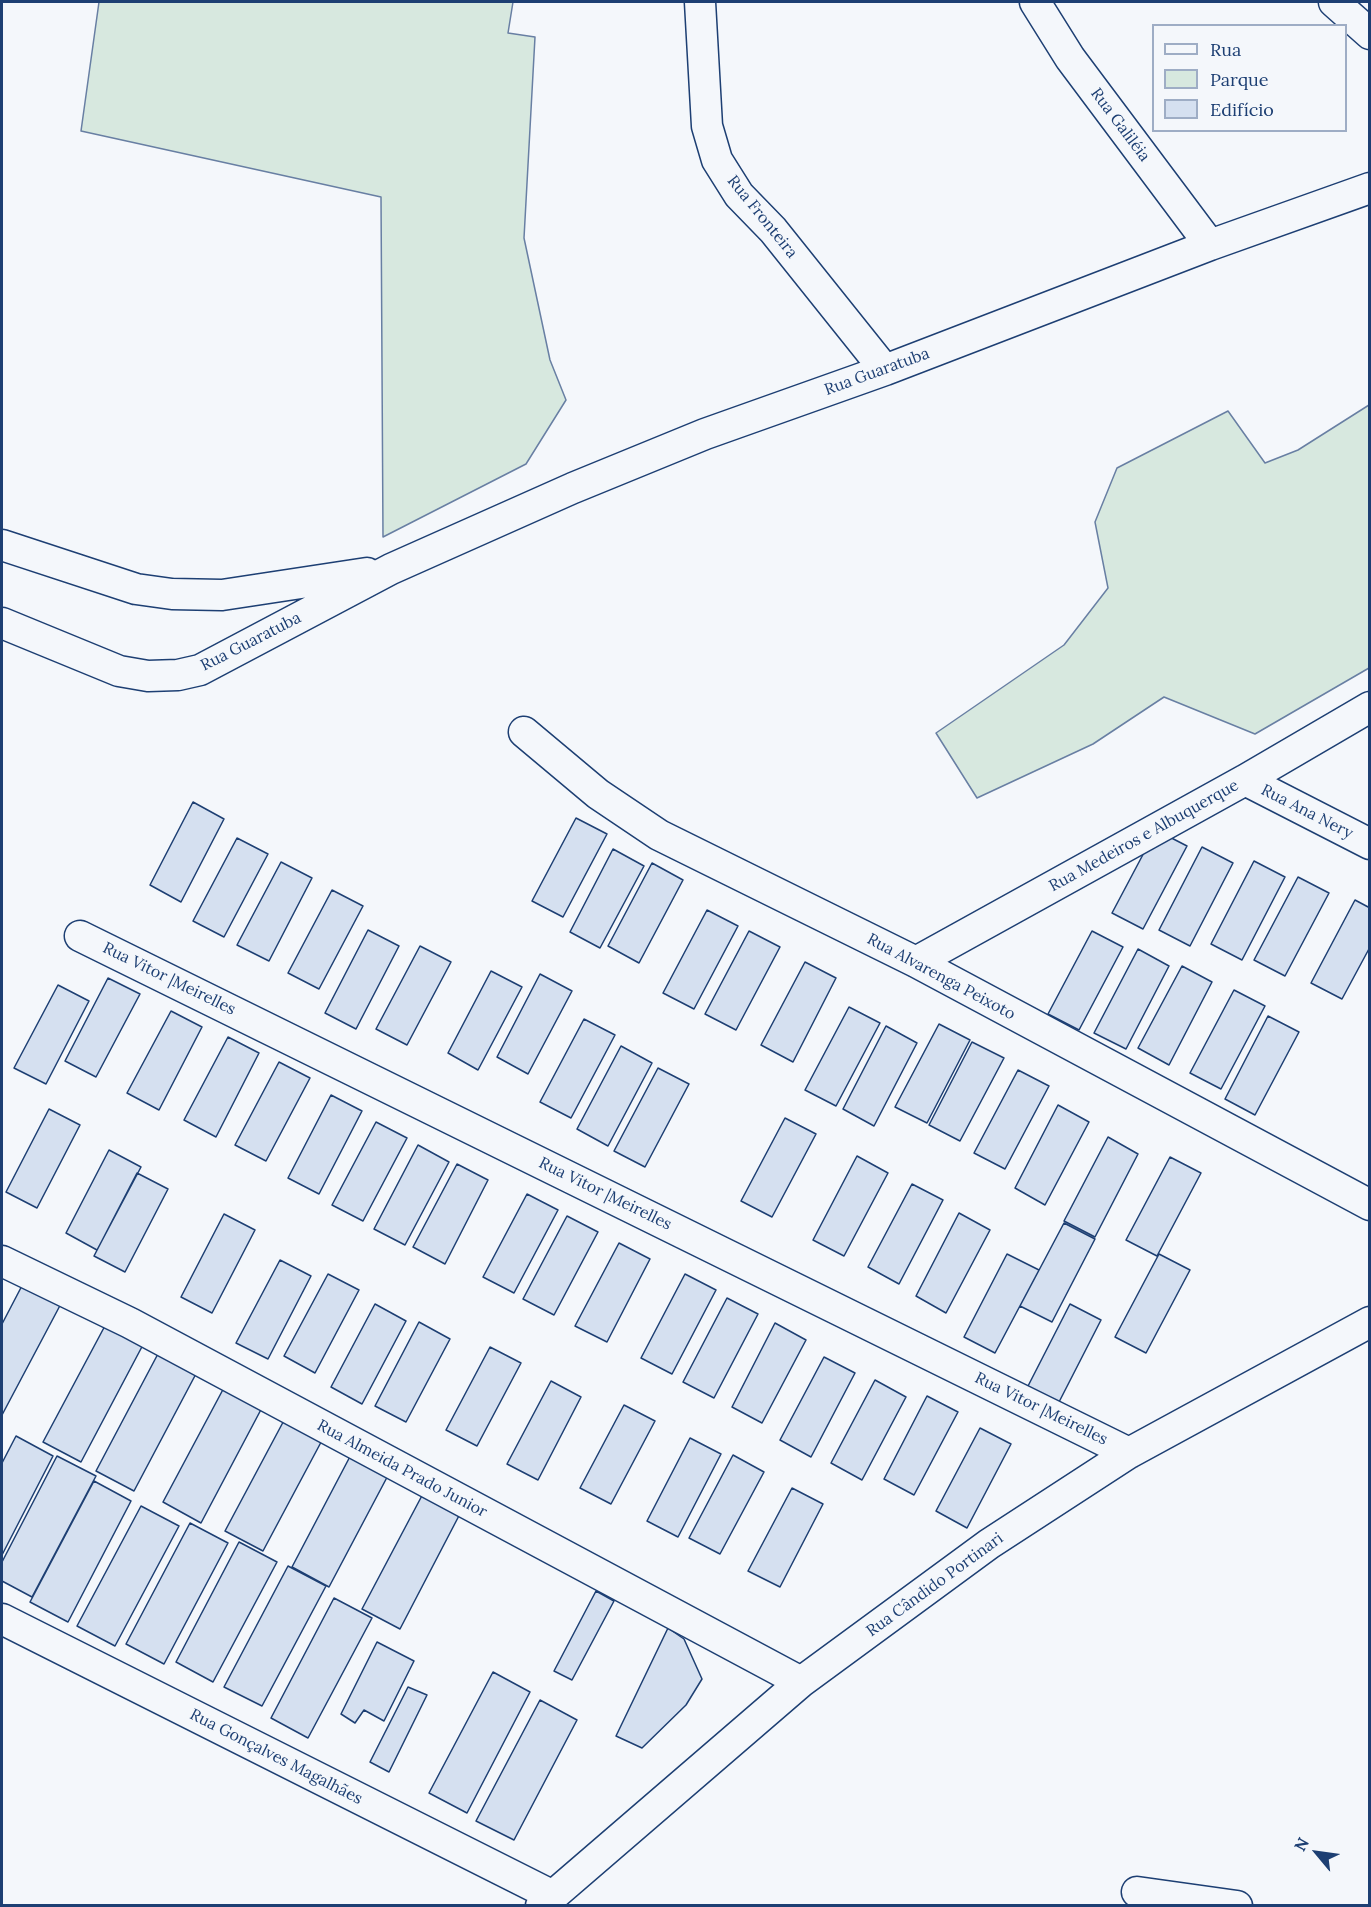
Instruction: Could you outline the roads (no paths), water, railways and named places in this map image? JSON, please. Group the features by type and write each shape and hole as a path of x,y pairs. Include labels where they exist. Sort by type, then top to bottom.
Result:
{"street":[{"name":"Rua Fronteira","path":"700,2 707,126 717,160 739,195 772,230 885,370"},
{"name":"Rua Galiléia","path":"1035,2 1070,58 1210,245"},
{"path":"1334,2 1370,34"},
{"name":"Rua Guaratuba","path":"2,623 119,671 148,676 178,675 200,670 391,569 573,488 705,434 885,370 1210,245 1370,188"},
{"name":"Rua Guaratuba","path":"2,545 136,589 172,594 222,595 391,569"},
{"name":"Rua Medeiros e Albuquerque","path":"916,962 1245,780 1370,707"},
{"name":"Rua Alvarenga Peixoto","path":"524,732 598,794 659,835 916,962 1370,1205"},
{"name":"Rua Ana Nery","path":"1245,780 1370,844"},
{"name":"Rua Vitor |Meirelles","path":"80,936 1129,1453"},
{"name":"Rua Almeida Prado Junior","path":"2,1261 130,1323 801,1682"},
{"name":"Rua Cândido Portinari","path":"546,1900 801,1682 989,1544 1129,1453 1370,1322"},
{"name":"Rua Gonçalves Magalhães","path":"2,1619 546,1900"},
{"path":"1137,1892 1237,1905"}]}
